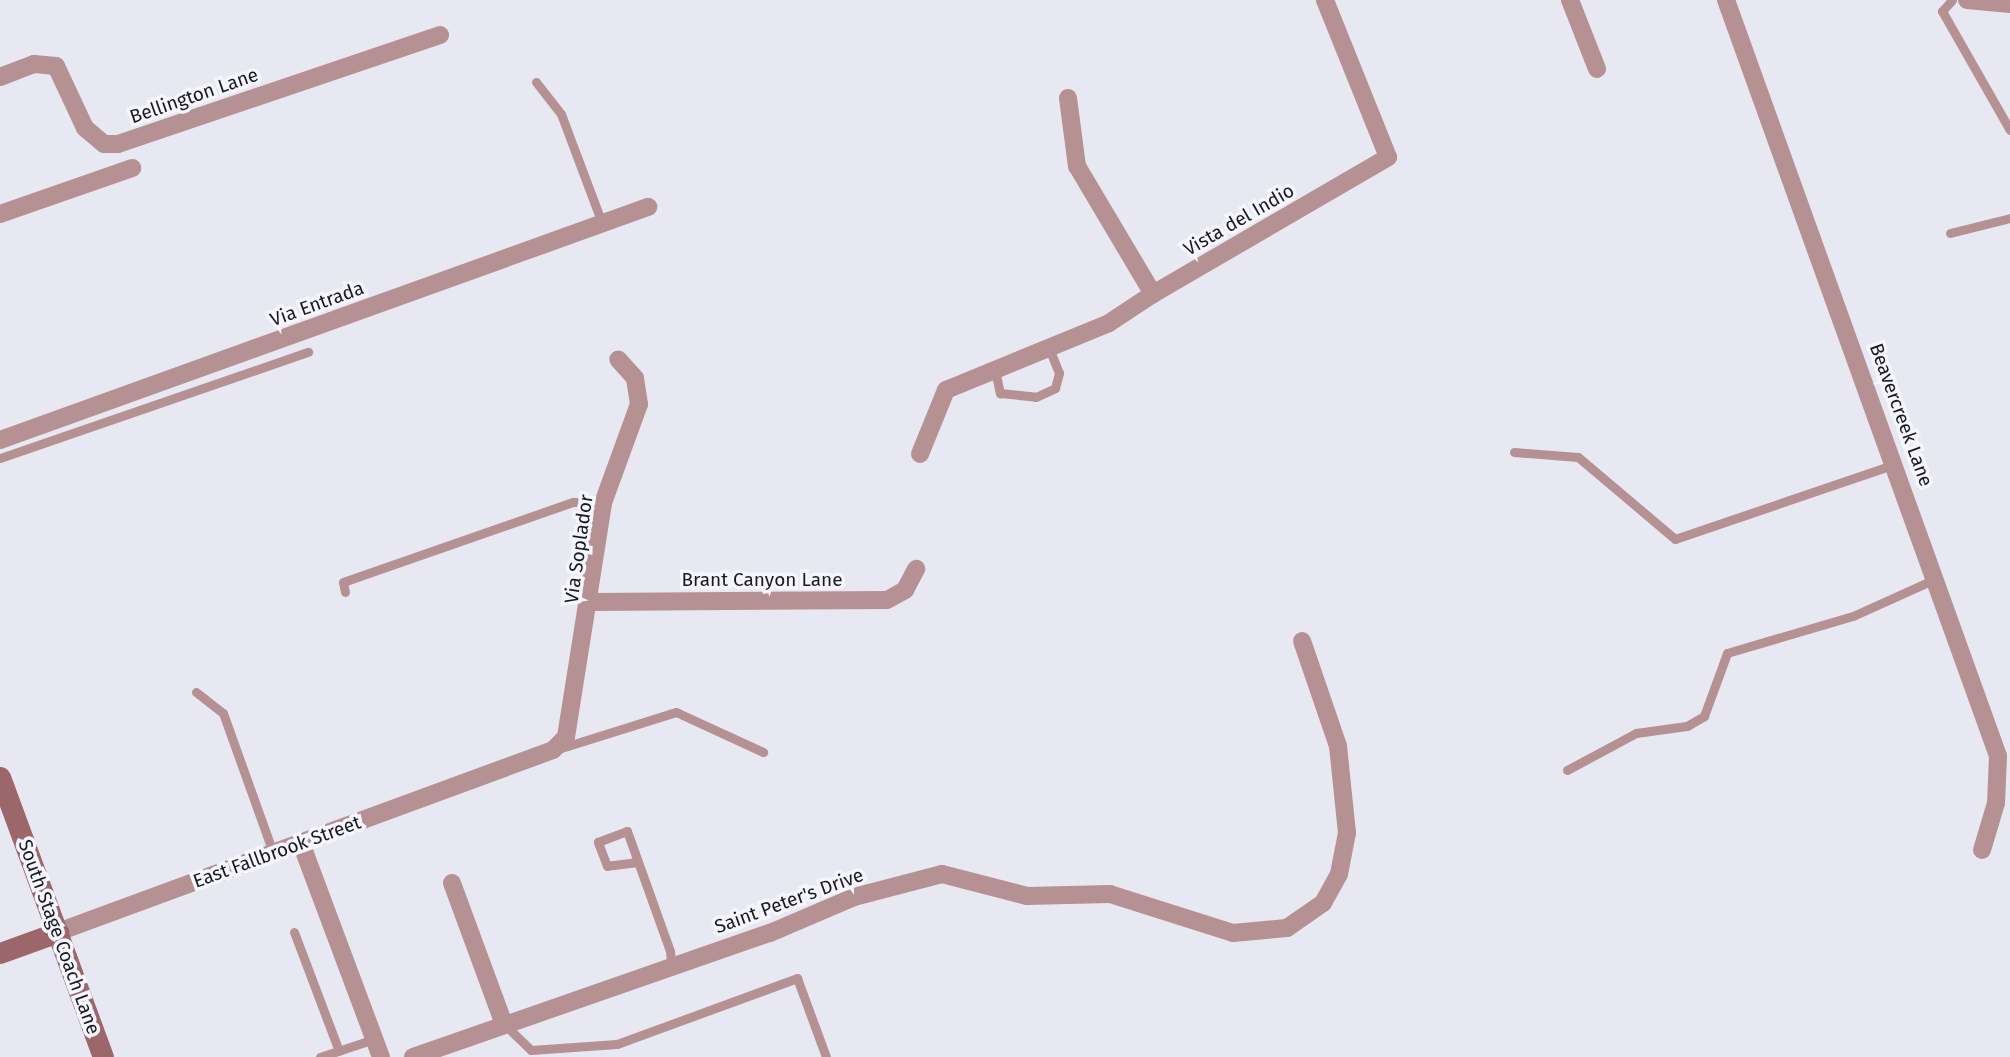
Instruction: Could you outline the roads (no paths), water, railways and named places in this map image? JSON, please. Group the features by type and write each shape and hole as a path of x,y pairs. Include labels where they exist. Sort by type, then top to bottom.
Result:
{"main road":[{"name":"South Stage Coach Lane","path":"0,777 103,1057"},
{"name":"East Fallbrook Street","path":"0,953 58,932"}],"street":[{"name":"Vista del Indio","path":"1153,294 1388,157 1325,0"},
{"path":"1570,0 1597,69"},
{"name":"Beavercreek Lane","path":"1726,0 1938,578 1998,756 1996,803 1982,850"},
{"path":"1967,0 2010,4"},
{"name":"Bellington Lane","path":"0,77 34,64 56,66 85,128 104,144 118,144 440,35"},
{"path":"920,454 946,390 1109,323 1153,294 1077,166 1068,98"},
{"path":"0,214 132,168"},
{"name":"Via Entrada","path":"0,440 648,207"},
{"name":"Via Soplador","path":"553,751 566,737 592,602 603,503 639,404 635,378 618,359"},
{"name":"Brant Canyon Lane","path":"592,602 887,600 905,590 916,569"},
{"name":"Saint Peter's Drive","path":"413,1057 671,963 771,933 854,897 942,874 1027,896 1110,894 1233,933 1287,928 1323,903 1339,874 1347,833 1338,746 1302,641"},
{"name":"East Fallbrook Street","path":"58,932 553,751"},
{"path":"301,843 381,1057"},
{"path":"452,883 504,1024"}],"lane":[{"path":"1952,0 1942,11 2010,130"},
{"path":"536,82 561,114 602,223"},
{"path":"1950,233 2010,218"},
{"path":"995,370 1000,393 1036,397 1057,380 1049,348"},
{"path":"0,458 308,352"},
{"path":"1514,452 1578,457 1675,539 1896,464"},
{"path":"345,592 343,582 560,506 603,503"},
{"path":"1567,770 1636,733 1687,726 1704,716 1727,653 1853,616 1938,578"},
{"path":"196,692 223,713 273,853"},
{"path":"553,751 676,712 763,752"},
{"path":"638,862 607,866 598,842 627,831 638,862 671,963"},
{"path":"293,932 339,1051"},
{"path":"504,1024 533,1054 617,1044 797,978 826,1057"},
{"path":"320,1057 374,1038"}]}
